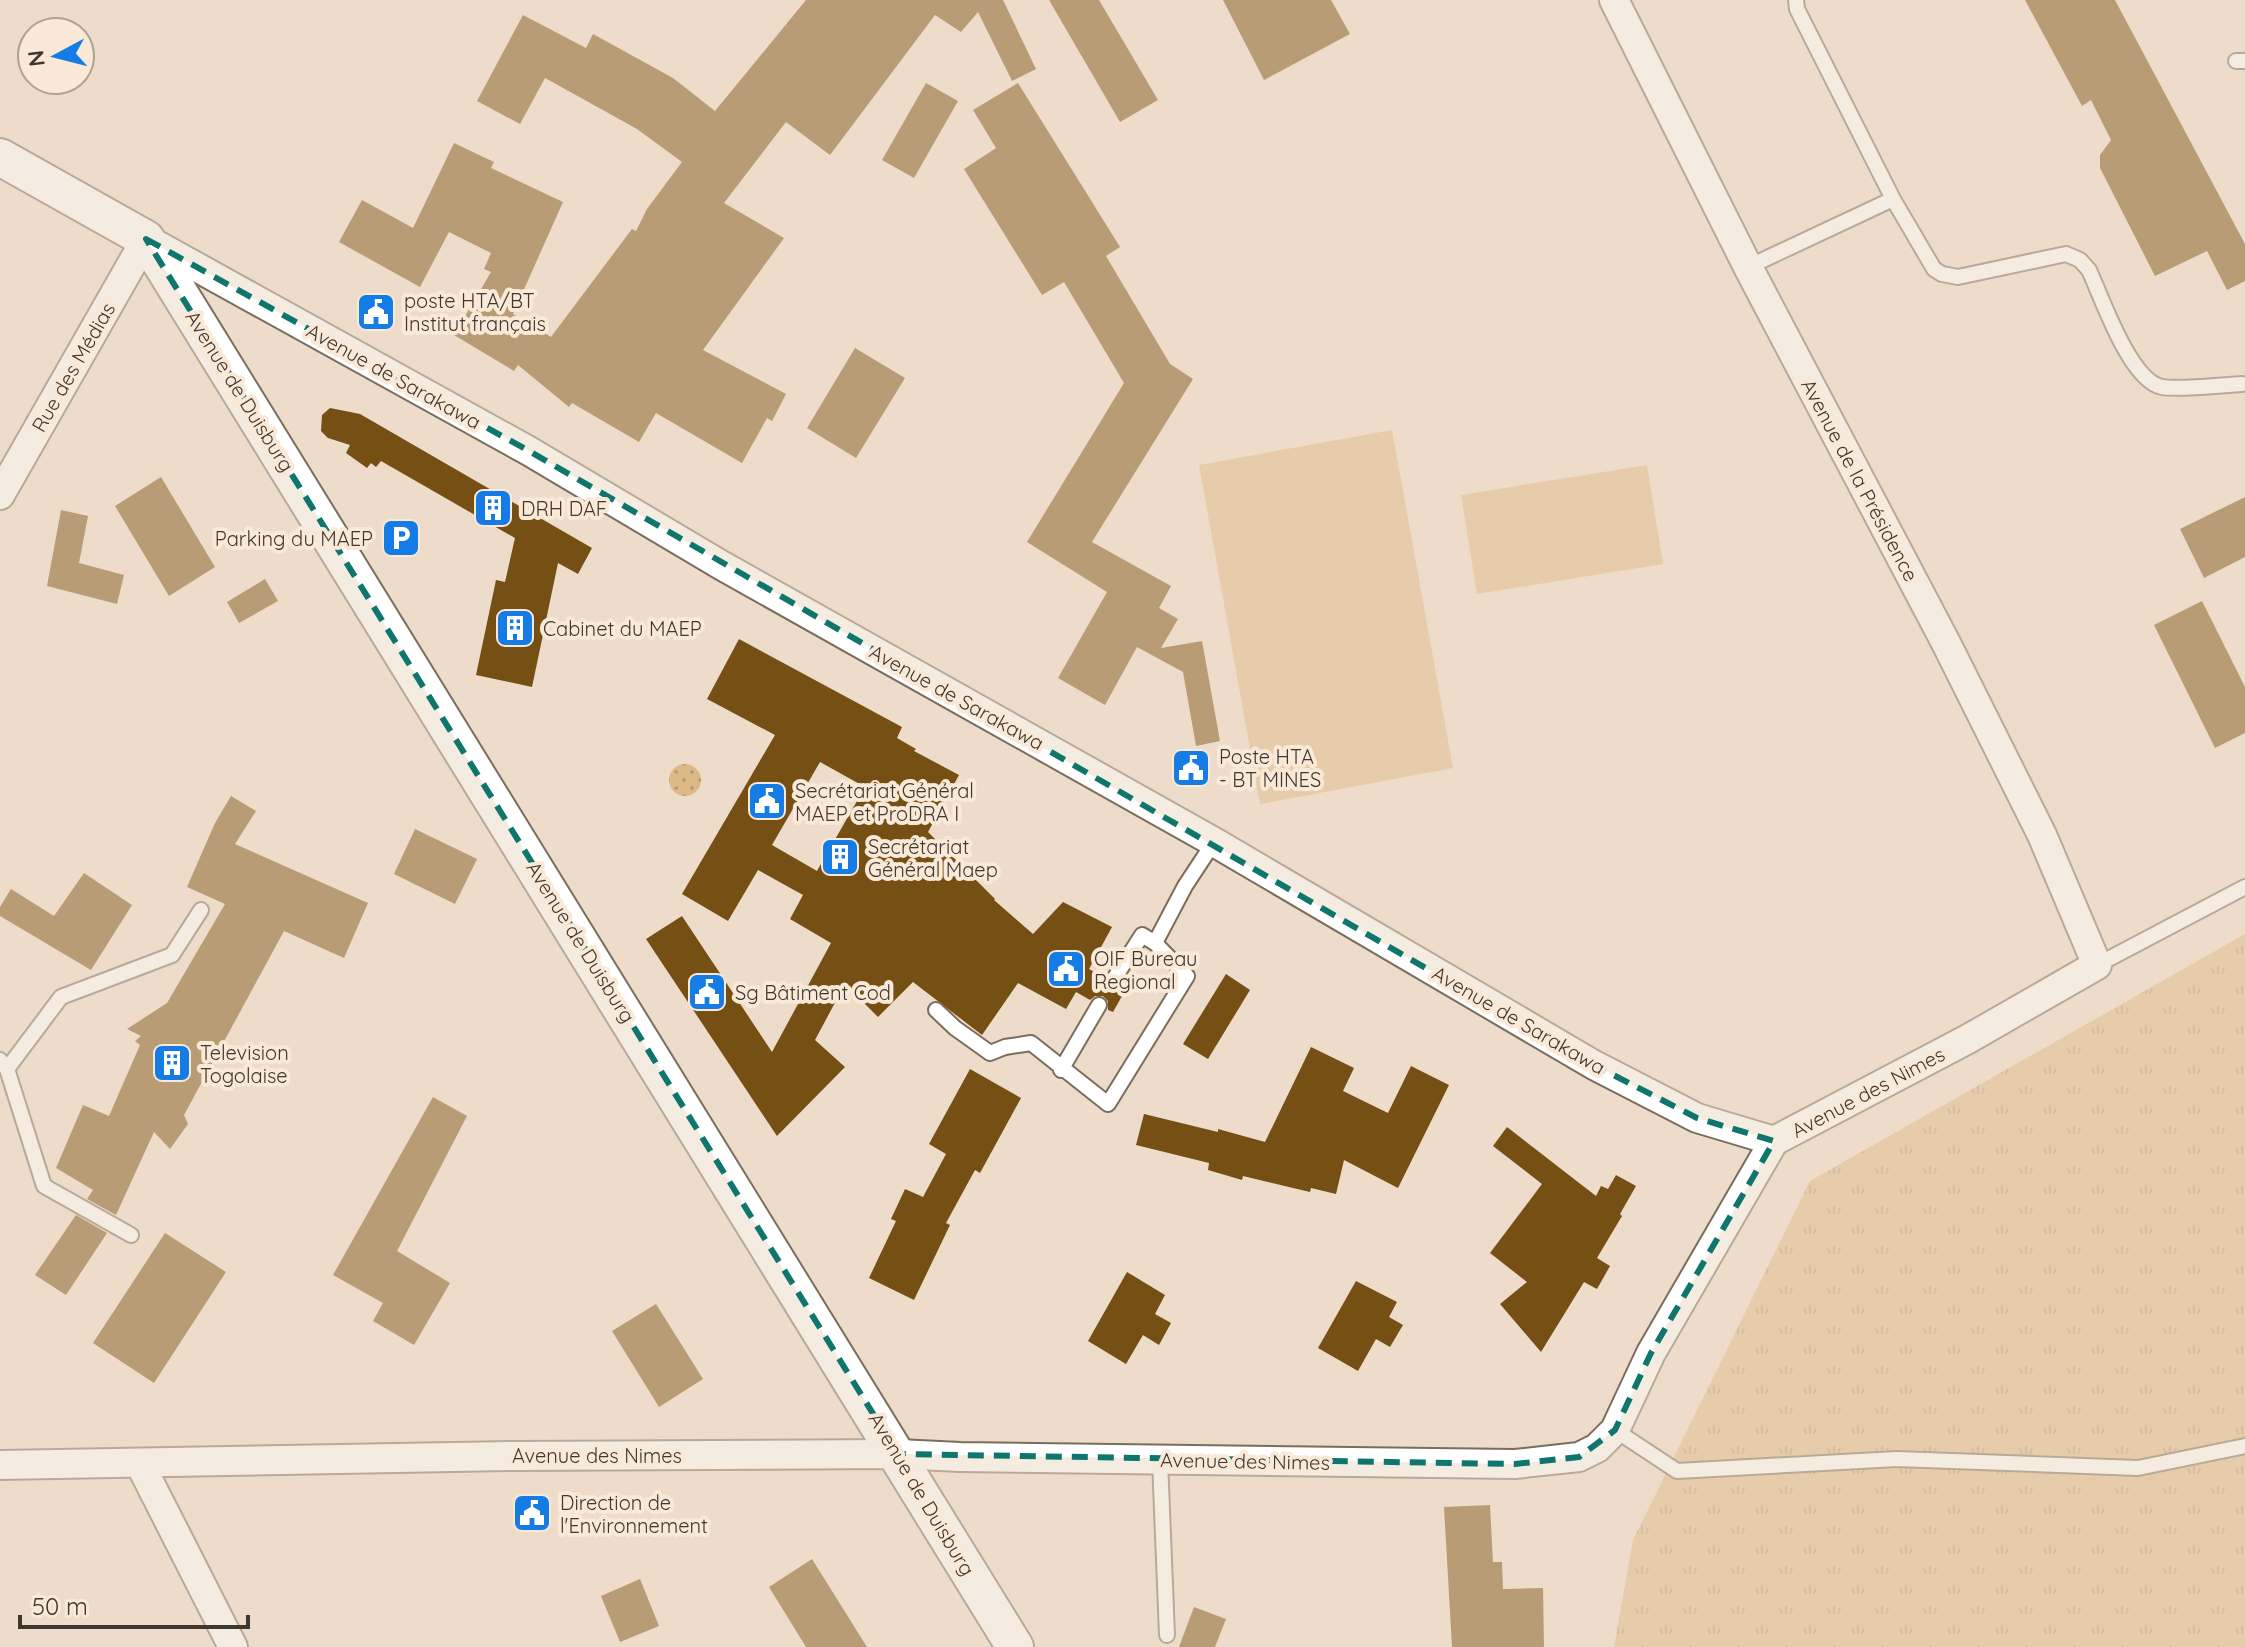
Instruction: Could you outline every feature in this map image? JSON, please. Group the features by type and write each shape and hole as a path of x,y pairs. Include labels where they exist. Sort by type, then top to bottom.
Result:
{"street":[{"name":"Avenue de la Présidence","path":"1614,0 1748,267 2015,780 2097,965"},
{"path":"0,157 146,239"},
{"name":"Rue des Médias","path":"0,495 146,239"},
{"name":"Avenue de Sarakawa","path":"146,239 529,451 721,565 1214,842 1594,1065 1697,1118 1774,1141"},
{"name":"Avenue de Duisburg","path":"146,239 1015,1647"},
{"name":"Avenue des Nimes","path":"0,1465 498,1456 898,1454 1515,1464 1579,1457 1597,1448 1615,1430 1651,1353 1774,1141 1968,1039 2097,965"},
{"path":"140,1464 233,1647"}],"lane":[{"path":"1796,0 1797,9 1893,199 1934,269 1958,277 2066,254 2080,260 2089,270 2130,360 2144,378 2160,387 2242,384"},
{"path":"1748,267 1893,199"},
{"path":"1155,943 1185,886 1214,842"},
{"name":"Avenue des Nimes","path":"2097,965 2245,887"},
{"path":"131,1235 44,1186 4,1065 61,997 172,955 201,910"},
{"path":"936,1010 990,1053 1031,1043 1061,1070 1108,1104 1187,976 1155,943 1142,935 1112,982"},
{"path":"1061,1070 1099,1005"},
{"path":"1615,1430 1677,1471 1897,1459 2138,1468 2245,1446"},
{"path":"1160,1460 1167,1635"}],"highlighted area":[{"path":"146,239 529,451 1594,1065 1697,1118 1774,1141 1651,1353 1615,1430 1579,1457 1515,1464 898,1454"}],"green space":[{"path":"1392,430 1453,768 1260,804 1199,465"},
{"path":"1647,465 1663,564 1477,594 1461,495"},
{"path":"685,764 696,769 701,780 696,791 685,796 674,791 669,780 674,769"},
{"path":"2245,934 2245,1647 1614,1647 1633,1540 1810,1181"}],"building":[{"path":"806,0 1003,0 1036,69 1012,81 978,12 961,32 935,15 830,155 786,122 724,203 784,238 703,350 786,394 772,421 767,418 742,463 656,413 639,442 572,403 569,407 518,365 514,371 454,335 491,272 484,269 491,253 449,232 420,287 339,242 362,200 413,228 454,143 494,162 491,168 563,202 513,314 551,337 632,229 636,231 647,209 682,162 637,129 545,78 520,124 477,101 523,15 586,48 593,34 673,78 715,111"},
{"path":"1049,0 1099,0 1158,100 1120,122"},
{"path":"1223,0 1331,0 1350,34 1264,80"},
{"path":"2025,0 2115,0 2245,244 2245,281 2227,290 2207,251 2155,276 2100,168 2100,155 2111,140 2091,100 2082,106"},
{"path":"926,83 958,101 914,178 882,160"},
{"path":"1018,83 1120,247 1106,256 1170,364 1193,379 1092,542 1171,586 1159,608 1178,619 1161,648 1202,641 1220,741 1196,746 1183,672 1137,647 1105,705 1058,678 1107,592 1027,542 1124,383 1064,282 1042,295 964,169 996,148 973,110"},
{"path":"855,348 905,378 856,458 807,428"},
{"path":"330,408 360,414 592,548 578,574 558,563 532,687 476,675 496,580 505,582 515,538 381,461 376,467 371,463 367,468 346,453 350,445 328,438 321,431 322,415"},
{"path":"161,477 215,567 169,596 115,506"},
{"path":"2245,497 2245,557 2204,578 2180,529"},
{"path":"61,510 88,516 79,563 124,575 117,604 47,586"},
{"path":"265,579 278,601 239,623 227,602"},
{"path":"2202,601 2245,687 2245,733 2215,748 2154,625"},
{"path":"739,639 902,727 897,738 916,749 914,751 959,775 928,832 994,900 1033,934 1063,902 1112,927 1089,969 1103,977 1103,986 1107,991 1116,991 1121,987 1126,989 1113,1012 1108,1010 1108,1001 1103,996 1090,1000 1076,992 1066,1009 1018,983 982,1035 913,982 878,1017 845,984 815,1040 845,1067 777,1136 646,939 682,916 772,1052 831,943 790,919 803,895 758,870 728,921 682,894 775,735 707,699","holes":["820,762 865,787 817,871 772,845"]},
{"path":"231,796 256,811 235,844 368,903 344,958 284,931 184,1115 188,1124 170,1149 154,1132 116,1215 87,1199 93,1190 56,1168 83,1105 109,1116 140,1045 135,1041 141,1036 127,1029 167,1003 225,904 187,887 215,823"},
{"path":"415,829 477,859 455,904 394,874"},
{"path":"84,873 132,905 91,970 0,916 0,907 11,889 54,916"},
{"path":"1226,974 1250,990 1208,1059 1183,1044"},
{"path":"1311,1047 1354,1068 1343,1091 1388,1113 1411,1066 1449,1085 1398,1188 1344,1160 1336,1194 1311,1188 1310,1192 1243,1176 1242,1180 1208,1170 1209,1163 1136,1145 1144,1114 1265,1142"},
{"path":"970,1069 1021,1098 980,1173 975,1170 946,1223 950,1225 914,1300 869,1278 896,1221 891,1219 905,1189 923,1197 946,1154 929,1144"},
{"path":"433,1097 467,1116 397,1251 450,1283 414,1345 373,1321 383,1303 333,1275"},
{"path":"1507,1127 1596,1196 1601,1186 1608,1189 1616,1175 1636,1186 1597,1258 1610,1266 1597,1289 1584,1282 1541,1352 1500,1304 1527,1282 1490,1253 1542,1184 1493,1146"},
{"path":"76,1215 107,1233 66,1295 35,1275"},
{"path":"165,1233 226,1272 154,1383 93,1343"},
{"path":"1127,1272 1165,1295 1155,1314 1171,1323 1159,1345 1143,1335 1126,1364 1088,1341"},
{"path":"1356,1281 1397,1302 1389,1317 1403,1325 1390,1347 1376,1339 1358,1371 1318,1348"},
{"path":"656,1304 703,1379 659,1407 612,1331"},
{"path":"1490,1505 1493,1562 1502,1562 1503,1589 1543,1588 1544,1647 1452,1647 1444,1507"},
{"path":"812,1559 867,1647 806,1647 769,1587"},
{"path":"640,1579 659,1626 620,1642 601,1596"},
{"path":"1194,1607 1226,1619 1215,1647 1179,1647"}],"place":[{"name":"poste HTA/BT Institut français","path":"376,312"},
{"name":"DRH DAF","path":"493,508"},
{"name":"Parking du MAEP","path":"401,538"},
{"name":"Cabinet du MAEP","path":"515,628"},
{"name":"Poste HTA - BT MINES","path":"1191,768"},
{"name":"Secrétariat Général MAEP et ProDRA I","path":"767,801"},
{"name":"Secrétariat Général Maep","path":"840,857"},
{"name":"OIF Bureau Regional","path":"1066,969"},
{"name":"Sg Bâtiment Cod","path":"707,992"},
{"name":"Television Togolaise","path":"172,1063"},
{"name":"Direction de l'Environnement","path":"532,1513"}]}
